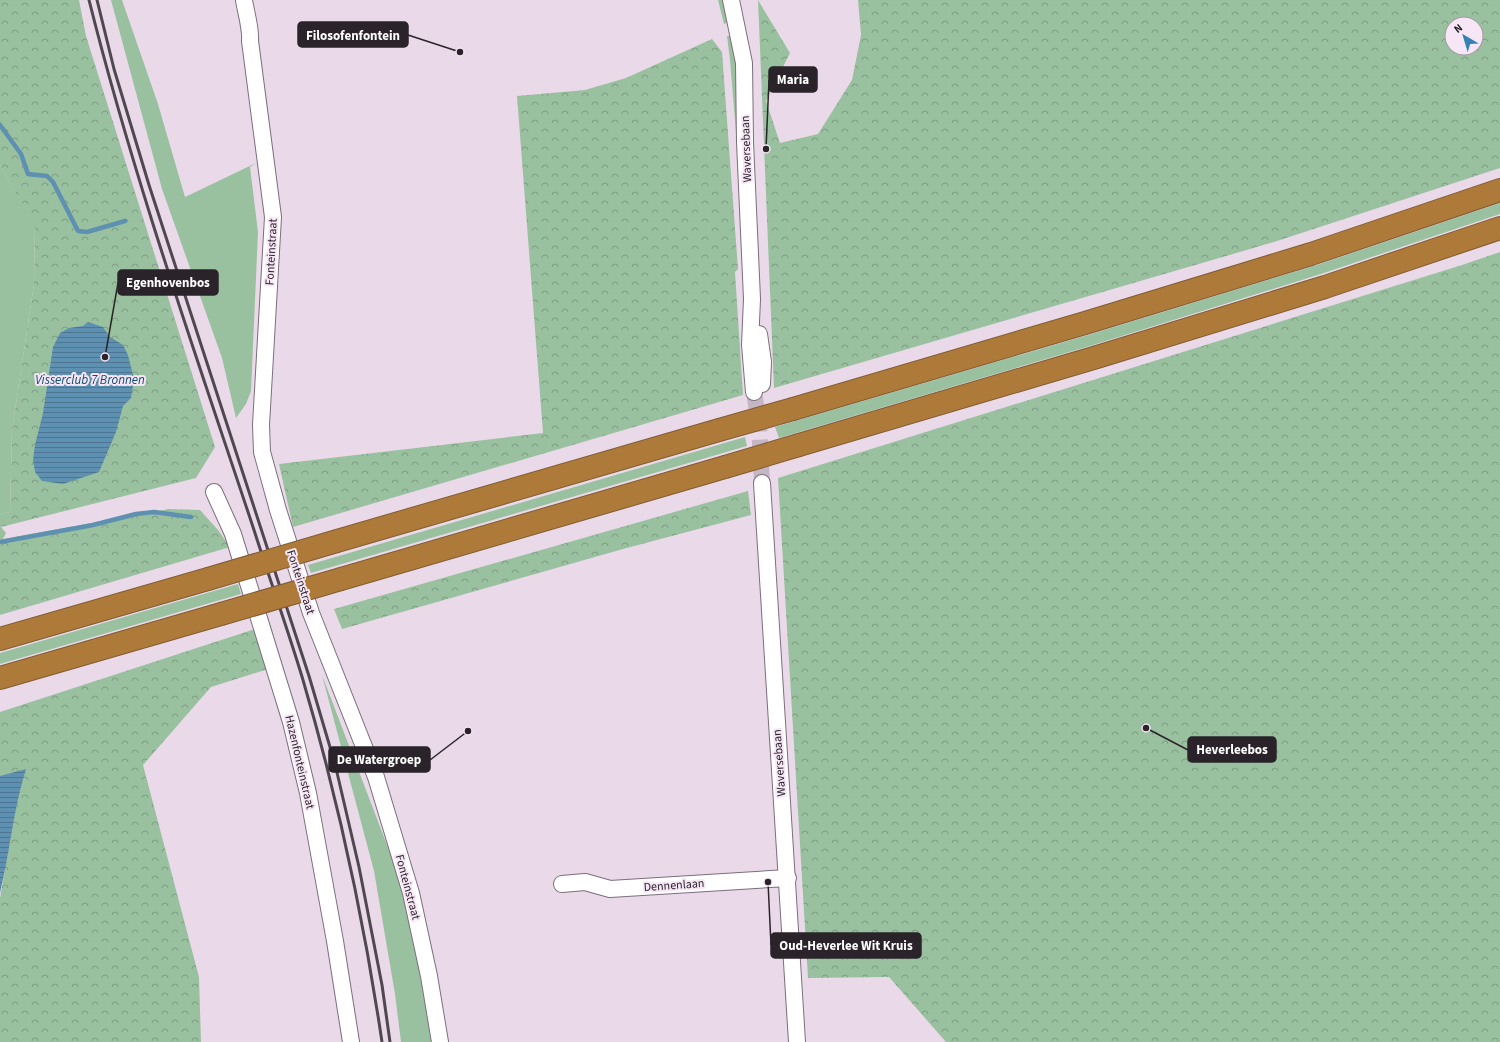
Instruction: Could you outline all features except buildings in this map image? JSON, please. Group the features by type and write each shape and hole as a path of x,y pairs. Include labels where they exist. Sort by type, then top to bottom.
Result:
{"highway":[{"path":"0,639 1085,323 1311,254 1500,190"},
{"path":"0,678 798,446 1120,350 1325,287 1500,228"}],"street":[{"name":"Fonteinstraat","path":"244,0 247,23 250,32 273,217 261,425 262,452 278,510 315,626 376,777 411,893 429,976 440,1042"},
{"name":"Waversebaan","path":"731,0 744,63 745,142 752,299 763,362 758,391"},
{"name":"Waversebaan","path":"762,483 778,754 788,878 797,1042"},
{"name":"Hazenfonteinstraat","path":"214,492 233,534 291,722 308,793 335,941 351,1042"},
{"name":"Dennenlaan","path":"562,884 585,882 610,889 788,878"}],"green space":[{"path":"0,0 79,0 86,36 215,447 196,478 1,527 6,533 3,539 169,509 200,510 218,530 230,547 0,615 0,514 10,512 12,430 34,284 35,226 0,165"},
{"path":"111,0 122,0 158,104 185,197 256,163 250,167 258,232 251,391 246,404 236,418 222,358 162,189"},
{"path":"718,0 725,0 731,21 724,24"},
{"path":"758,0 790,53 766,101 780,143 818,134 852,80 861,35 858,0 1500,0 1500,168 1274,242 774,388"},
{"path":"727,36 735,36 738,64 739,169 730,60"},
{"path":"712,39 722,52 738,269 735,272 743,395 293,527 279,464 543,433 517,96 585,90 626,78"},
{"path":"0,165 35,225 34,284 12,430 10,512 0,514"},
{"path":"1500,203 1500,214 1321,274 1093,345 779,438 775,427 1088,335 1317,265"},
{"path":"1500,252 1500,1042 946,1042 889,977 808,978 778,478"},
{"path":"745,437 747,446 311,573 308,565"},
{"path":"748,491 751,515 623,549 342,629 334,609"},
{"path":"238,584 241,594 0,664 0,653"},
{"path":"255,629 268,669 211,687 143,765 199,977 201,1042 0,1042 0,898 5,870 0,787 0,712"},
{"path":"322,675 405,892 431,1042 401,1042 395,994 374,871"}],"water":[{"name":"Visserclub 7 Bronnen","path":"88,322 103,327 110,337 123,345 128,355 134,379 131,398 123,406 116,432 99,472 63,484 42,481 35,472 33,460 43,413 53,347 60,333 69,328 83,326"},
{"path":"26,769 18,800 0,893 0,776"}],"waterway":[{"path":"0,125 21,154 28,174 47,176 53,182 78,231 87,232 125,221"},
{"path":"0,542 93,525 136,514 154,512 191,517"}],"tunnel":[{"path":"754,392 759,424 762,483"}],"railway":[{"path":"89,0 146,201 188,333 291,642 316,725 349,860 367,951 382,1042"},
{"path":"97,0 114,69 149,185 309,676 335,764 359,867 382,985 390,1042"}],"place":[{"name":"Filosofenfontein","path":"460,52"},
{"name":"Maria","path":"766,149"},
{"name":"Egenhovenbos","path":"105,357"},
{"name":"Heverleebos","path":"1146,728"},
{"name":"De Watergroep","path":"468,731"},
{"name":"Oud-Heverlee Wit Kruis","path":"768,882"}]}
